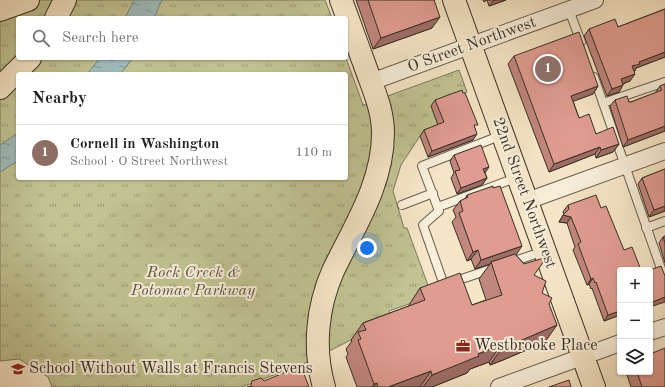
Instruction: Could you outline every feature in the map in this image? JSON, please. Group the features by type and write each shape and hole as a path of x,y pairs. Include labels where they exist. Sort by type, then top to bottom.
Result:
{"main road":[{"path":"0,10 28,0"},
{"path":"57,16 65,0"},
{"path":"341,0 347,16"},
{"name":"22nd Street Northwest","path":"454,0 594,387"},
{"path":"324,387 320,372 318,337 322,306 333,272 372,192 380,164 383,132 379,104 348,19"},
{"path":"0,88 28,60"}],"street":[{"name":"O Street Northwest","path":"371,82 595,0"},
{"path":"527,201 665,151"},
{"path":"653,331 665,327"},
{"path":"499,387 617,344"}],"lane":[{"path":"569,10 585,53"},
{"path":"590,67 665,280"},
{"path":"603,103 665,82"},
{"path":"503,135 422,166 439,211 423,225 444,285 544,250"},
{"path":"438,207 518,177"},
{"path":"402,205 432,193"},
{"path":"646,228 665,221"}],"green space":[{"name":"Rock Creek & Potomac Parkway","path":"0,0 325,0 331,16 16,16 16,60 347,60 363,105 459,70 467,92 458,96 439,129 420,136 401,165 393,191 404,228 407,228 432,296 389,311 394,324 351,340 303,364 242,387 52,387 48,377 19,359 0,361"}],"water":[{"path":"134,0 162,0 155,16 126,16"},
{"path":"98,60 131,60 122,72 89,72"},
{"path":"16,134 16,162 0,172 0,145"}],"building":[{"path":"368,0 434,0 440,17 381,38"},
{"path":"665,9 665,52 639,62 640,64 632,66 635,74 621,79 623,85 612,89 589,29 615,19 618,27"},
{"path":"579,32 598,86 571,96 579,118 589,114 596,134 613,127 619,144 601,150 600,147 554,164 514,56"},
{"path":"665,84 665,126 628,140 615,100 627,96 629,102 631,102 662,90 660,86"},
{"path":"462,90 463,93 465,93 478,125 474,125 477,134 432,151 424,130 444,122 435,100"},
{"path":"481,145 489,167 483,169 487,178 461,188 455,171 460,170 454,155"},
{"path":"665,169 665,206 654,210 642,178"},
{"path":"493,186 493,188 500,186 522,246 481,260 478,250 473,252 459,213 463,211 460,201 468,197 467,195"},
{"path":"596,195 601,208 606,206 624,250 632,247 640,267 617,267 617,312 608,315 596,282 595,283 593,278 591,279 578,244 581,242 571,217 563,215 569,209 568,205"},
{"path":"515,254 524,264 547,257 534,275 546,281 542,293 552,298 549,304 557,325 502,348 501,345 478,354 479,356 432,375 431,371 388,387 378,387 377,383 374,384 358,340 361,339 358,332 366,330 363,323 425,300 420,288 460,273 472,305 502,295 491,262"},
{"path":"661,266 665,276 665,297 653,302 653,269"},
{"path":"665,348 665,387 642,387 638,375 653,375 653,353"},
{"path":"298,367 302,369 309,387 247,387 251,386 252,381 261,378 264,381"},
{"path":"569,380 571,387 549,387"}],"place":[{"name":"Cornell in Washington","path":"548,69"},
{"name":"Westbrooke Place","path":"463,346"},
{"name":"School Without Walls at Francis Stevens","path":"18,369"}]}
